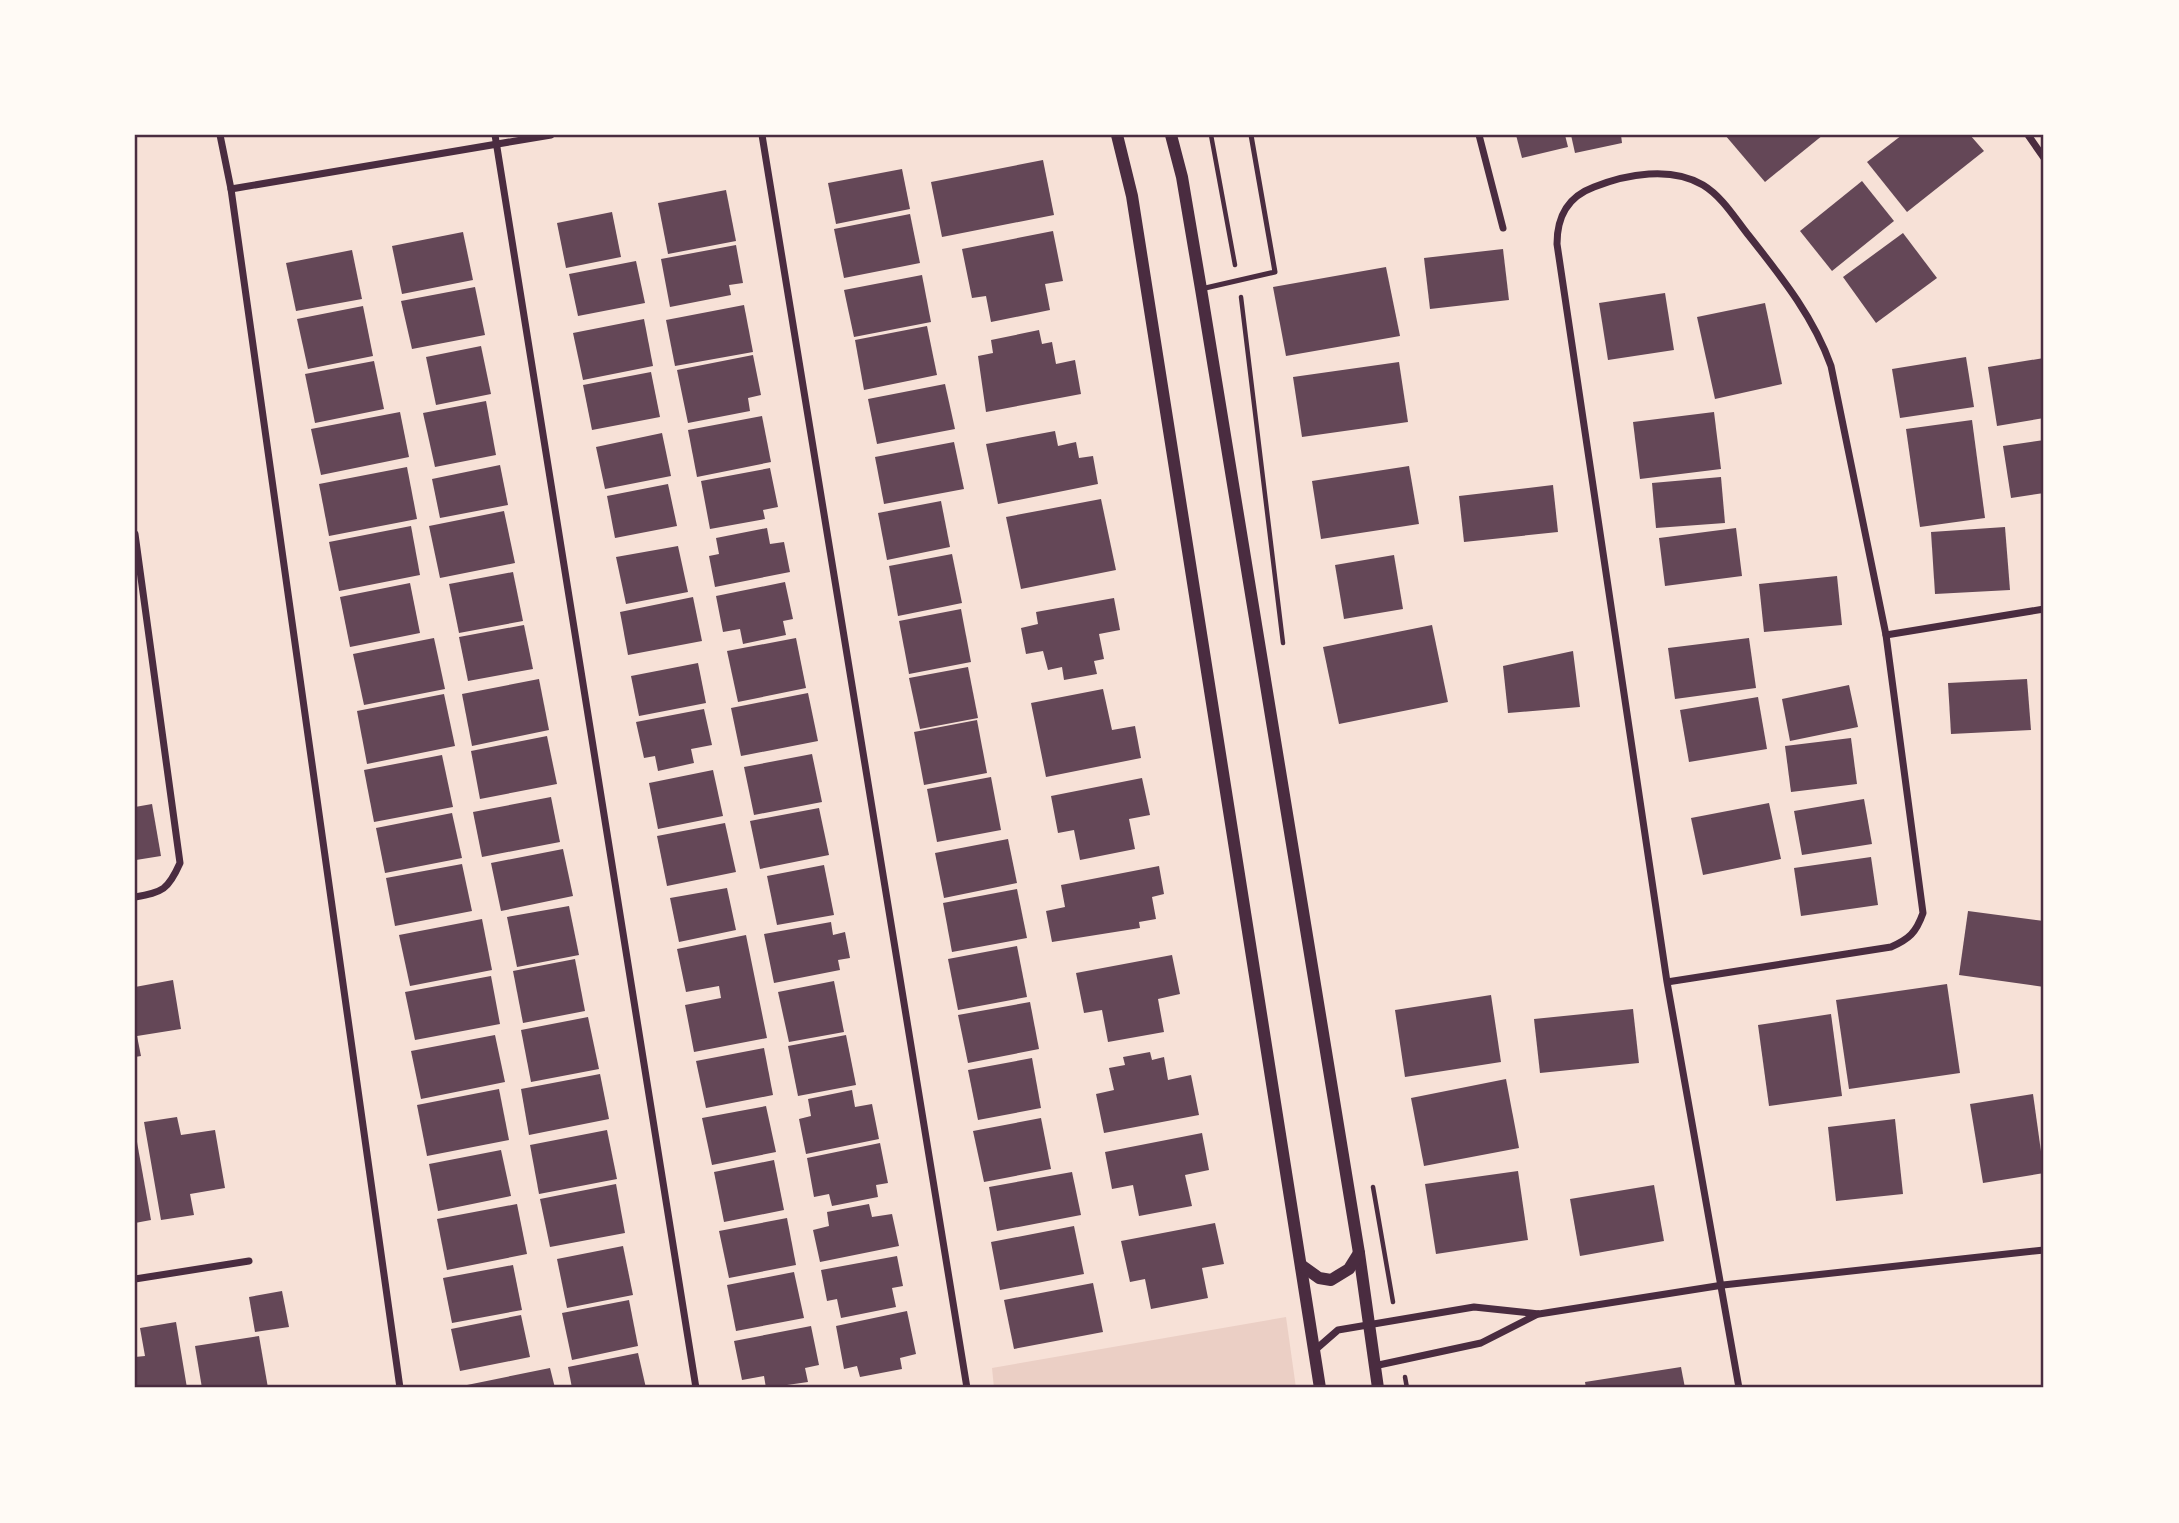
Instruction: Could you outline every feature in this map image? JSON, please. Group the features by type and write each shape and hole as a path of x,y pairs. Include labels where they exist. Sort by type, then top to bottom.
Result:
{"street":[{"path":"220,135 231,189 400,1388"},
{"path":"495,135 696,1388"},
{"path":"231,189 551,135"},
{"path":"762,135 967,1388"},
{"path":"1117,135 1135,210 1320,1388"},
{"path":"1171,135 1182,177 1201,289 1359,1253 1378,1388"},
{"path":"1479,135 1503,228"},
{"path":"2028,135 2044,158"},
{"path":"1667,982 1891,947 1908,940 1918,929 1923,913 1886,635 1831,366 1818,334 1785,281 1720,199 1703,184 1658,172 1605,183 1577,197 1560,215 1557,244 1667,982 1723,1285 1739,1388"},
{"path":"135,534 180,863 172,882 161,893 135,897"},
{"path":"1886,635 2044,609"},
{"path":"1315,1350 1338,1331 1474,1307 1539,1314 1723,1285 2044,1250"},
{"path":"1301,1265 1319,1278 1331,1280 1349,1269 1359,1253"},
{"path":"135,1279 249,1261"},
{"path":"1373,1366 1403,1362 1481,1343 1539,1314"}],"lane":[{"path":"1201,289 1275,272 1251,135"}],"path":[{"path":"1210,135 1248,336 1284,647"},
{"path":"1371,1175 1396,1321"}],"shaded area":[{"path":"1286,1317 1296,1388 994,1388 992,1368"}],"building":[{"path":"1516,135 1565,135 1568,147 1522,158"},
{"path":"1571,135 1621,135 1622,143 1575,153"},
{"path":"1725,135 1823,135 1765,182"},
{"path":"1902,135 1970,135 1984,151 1907,212 1867,162"},
{"path":"1043,160 1054,215 942,237 931,182"},
{"path":"902,169 910,209 836,224 828,183"},
{"path":"1862,181 1894,221 1832,271 1800,231"},
{"path":"726,190 736,241 668,254 658,203"},
{"path":"612,212 621,257 566,268 557,223"},
{"path":"910,214 920,263 844,278 834,229"},
{"path":"1053,231 1063,281 1045,284 1050,310 991,322 986,296 972,298 962,249"},
{"path":"463,232 473,280 402,294 392,246"},
{"path":"1903,233 1937,278 1876,323 1843,277"},
{"path":"736,245 743,283 729,285 731,295 670,307 661,259"},
{"path":"1503,249 1509,300 1430,309 1424,258"},
{"path":"352,250 362,299 296,311 286,263"},
{"path":"636,261 645,303 578,316 569,274"},
{"path":"1386,267 1400,336 1286,356 1273,287"},
{"path":"922,275 931,322 854,337 844,290"},
{"path":"475,287 485,335 412,349 401,301"},
{"path":"1665,293 1674,350 1608,360 1599,303"},
{"path":"1765,303 1782,384 1715,399 1697,317"},
{"path":"744,305 753,352 675,366 666,320"},
{"path":"363,306 373,356 308,369 297,319"},
{"path":"644,319 653,366 583,380 573,333"},
{"path":"927,326 937,375 864,390 855,340"},
{"path":"1039,330 1042,344 1052,342 1056,364 1075,360 1081,394 986,412 978,356 993,353 991,340"},
{"path":"481,346 491,394 436,405 426,357"},
{"path":"753,355 761,395 748,398 750,411 688,423 677,370"},
{"path":"1966,357 1974,407 1900,418 1892,369"},
{"path":"2044,358 2044,418 1997,426 1988,367"},
{"path":"374,361 384,409 315,423 305,374"},
{"path":"1399,362 1408,422 1302,437 1293,377"},
{"path":"651,372 660,417 592,430 583,385"},
{"path":"945,384 955,429 877,444 868,399"},
{"path":"486,401 496,455 435,467 423,413"},
{"path":"400,412 409,457 321,475 311,429"},
{"path":"1714,412 1721,469 1640,479 1633,422"},
{"path":"762,416 771,462 697,477 688,430"},
{"path":"1972,420 1985,518 1920,527 1906,429"},
{"path":"1055,431 1058,446 1076,442 1079,458 1093,456 1098,484 998,504 986,444"},
{"path":"662,433 671,476 605,489 596,447"},
{"path":"2044,440 2044,493 2011,498 2003,446"},
{"path":"954,442 964,489 884,504 875,457"},
{"path":"500,465 508,505 440,518 432,479"},
{"path":"1409,466 1419,524 1321,539 1312,481"},
{"path":"407,467 417,519 329,536 319,484"},
{"path":"770,468 778,507 763,510 765,519 710,529 701,481"},
{"path":"1721,477 1725,523 1656,528 1652,483"},
{"path":"668,484 677,526 615,538 607,496"},
{"path":"1553,485 1558,532 1464,542 1459,496"},
{"path":"1101,499 1116,570 1021,589 1006,517"},
{"path":"941,501 950,547 887,560 878,513"},
{"path":"504,511 515,563 440,578 429,526"},
{"path":"411,526 420,575 339,591 329,542"},
{"path":"2005,527 2010,590 1935,594 1931,532"},
{"path":"767,528 770,544 784,542 790,572 715,587 709,556 719,554 716,538"},
{"path":"1736,528 1742,576 1665,586 1659,538"},
{"path":"678,546 688,592 626,604 616,557"},
{"path":"952,554 962,603 898,616 889,566"},
{"path":"1394,555 1403,609 1344,619 1335,565"},
{"path":"513,572 523,621 459,633 449,584"},
{"path":"1837,576 1842,625 1764,632 1759,584"},
{"path":"785,582 793,619 783,621 786,635 743,644 740,629 723,632 716,596"},
{"path":"410,583 420,633 350,647 340,597"},
{"path":"693,597 702,641 628,655 620,612"},
{"path":"1114,598 1120,630 1099,634 1104,659 1094,661 1097,674 1064,680 1062,667 1048,670 1043,651 1026,654 1021,628 1038,624 1036,612"},
{"path":"961,609 971,662 909,674 899,621"},
{"path":"524,625 533,669 468,681 459,637"},
{"path":"1432,625 1448,702 1339,724 1323,647"},
{"path":"434,638 445,689 364,705 353,654"},
{"path":"796,638 806,688 738,702 727,651"},
{"path":"1749,638 1756,688 1675,699 1668,648"},
{"path":"1573,651 1580,707 1508,713 1503,666"},
{"path":"698,663 706,703 639,716 631,676"},
{"path":"968,667 978,718 920,729 909,678"},
{"path":"539,679 549,730 472,746 462,694"},
{"path":"2027,679 2031,730 1951,734 1948,683"},
{"path":"1849,685 1858,727 1790,741 1782,699"},
{"path":"1103,689 1112,730 1135,726 1141,758 1046,777 1031,703"},
{"path":"808,693 818,741 741,756 731,708"},
{"path":"444,694 455,746 367,764 357,711"},
{"path":"1758,697 1767,749 1689,762 1680,710"},
{"path":"704,709 712,745 691,749 694,763 658,771 655,756 644,758 636,722"},
{"path":"977,720 987,773 924,785 914,732"},
{"path":"547,736 557,784 480,799 471,751"},
{"path":"1851,738 1857,784 1791,792 1785,746"},
{"path":"812,754 822,802 754,815 744,767"},
{"path":"442,755 453,807 374,822 364,770"},
{"path":"713,770 723,816 658,829 649,783"},
{"path":"991,777 1001,830 937,842 927,789"},
{"path":"1142,778 1150,815 1129,819 1135,849 1080,860 1074,830 1058,833 1051,796"},
{"path":"551,797 560,842 482,857 473,812"},
{"path":"1864,799 1872,844 1802,855 1794,811"},
{"path":"1769,803 1781,859 1703,875 1691,818"},
{"path":"152,804 161,856 136,860 135,807"},
{"path":"819,808 829,855 760,869 750,821"},
{"path":"452,813 462,858 385,873 376,828"},
{"path":"725,823 736,872 667,886 657,836"},
{"path":"1008,839 1017,883 944,898 935,853"},
{"path":"563,849 573,896 501,911 491,863"},
{"path":"1871,857 1878,905 1801,916 1794,868"},
{"path":"462,864 472,911 395,926 386,878"},
{"path":"824,865 834,915 777,925 767,876"},
{"path":"1159,866 1164,894 1152,897 1156,919 1139,922 1140,928 1052,942 1046,911 1065,907 1061,885"},
{"path":"727,888 736,930 679,942 670,898"},
{"path":"1017,889 1027,938 952,952 943,903"},
{"path":"569,906 579,955 517,967 507,917"},
{"path":"1968,911 2044,921 2044,987 1959,975"},
{"path":"482,919 492,970 410,986 399,935"},
{"path":"831,922 833,935 845,932 850,958 838,960 840,970 774,983 764,934"},
{"path":"746,935 767,1038 694,1052 685,1005 721,998 719,986 686,992 677,949"},
{"path":"1017,946 1027,997 958,1010 948,959"},
{"path":"1172,955 1180,994 1158,999 1164,1032 1108,1042 1102,1010 1084,1013 1076,973"},
{"path":"575,959 585,1011 523,1023 513,971"},
{"path":"491,976 500,1024 415,1040 405,992"},
{"path":"173,980 181,1029 137,1036 141,1056 135,1057 135,987"},
{"path":"834,981 844,1032 789,1042 778,992"},
{"path":"1947,984 1960,1073 1849,1089 1836,1000"},
{"path":"1491,995 1501,1062 1405,1077 1395,1010"},
{"path":"1030,1002 1039,1049 968,1063 958,1015"},
{"path":"1633,1009 1639,1063 1540,1073 1534,1019"},
{"path":"1831,1014 1842,1096 1769,1106 1758,1025"},
{"path":"588,1017 599,1069 531,1082 521,1030"},
{"path":"495,1035 505,1082 421,1099 411,1051"},
{"path":"846,1035 856,1085 798,1096 788,1046"},
{"path":"764,1048 773,1095 706,1108 696,1061"},
{"path":"1150,1052 1152,1060 1164,1057 1168,1080 1191,1075 1199,1115 1104,1133 1096,1094 1114,1090 1109,1068 1125,1065 1123,1057"},
{"path":"1032,1058 1041,1108 978,1120 968,1070"},
{"path":"600,1074 609,1119 529,1135 521,1089"},
{"path":"1506,1079 1519,1148 1424,1166 1411,1098"},
{"path":"499,1089 509,1140 427,1156 417,1105"},
{"path":"852,1090 855,1107 872,1104 879,1139 806,1154 799,1119 811,1116 808,1099"},
{"path":"2033,1094 2044,1173 1983,1183 1970,1104"},
{"path":"766,1106 776,1152 712,1165 702,1118"},
{"path":"177,1117 181,1135 215,1130 225,1188 190,1194 194,1215 161,1220 144,1122"},
{"path":"1041,1118 1051,1169 984,1182 973,1131"},
{"path":"1895,1119 1903,1194 1836,1201 1828,1127"},
{"path":"607,1130 617,1179 539,1194 530,1145"},
{"path":"135,1131 151,1220 135,1223"},
{"path":"1202,1133 1209,1170 1185,1175 1192,1206 1139,1216 1133,1185 1112,1189 1105,1152"},
{"path":"880,1143 888,1183 876,1185 878,1197 832,1206 829,1194 814,1197 807,1158"},
{"path":"501,1150 511,1196 438,1211 429,1164"},
{"path":"774,1160 784,1210 724,1222 714,1172"},
{"path":"1518,1171 1528,1240 1436,1254 1425,1184"},
{"path":"1072,1172 1081,1215 997,1231 989,1187"},
{"path":"616,1184 625,1233 550,1247 540,1199"},
{"path":"1654,1185 1664,1241 1580,1256 1570,1199"},
{"path":"517,1204 527,1254 447,1270 437,1219"},
{"path":"869,1204 872,1217 892,1214 899,1246 820,1262 813,1230 829,1226 827,1212"},
{"path":"787,1218 796,1265 729,1278 719,1231"},
{"path":"1215,1223 1224,1264 1202,1268 1208,1298 1151,1309 1145,1279 1130,1282 1121,1241"},
{"path":"1074,1226 1084,1274 1000,1290 991,1242"},
{"path":"623,1246 633,1295 567,1308 557,1259"},
{"path":"897,1256 903,1286 892,1288 896,1307 841,1318 837,1299 827,1301 821,1270"},
{"path":"513,1265 522,1310 452,1323 443,1278"},
{"path":"794,1272 804,1318 736,1331 727,1285"},
{"path":"1093,1283 1103,1332 1014,1349 1004,1300"},
{"path":"282,1291 289,1327 255,1332 249,1297"},
{"path":"629,1300 638,1346 572,1360 562,1313"},
{"path":"907,1311 916,1354 900,1358 902,1369 860,1377 857,1366 844,1369 836,1326"},
{"path":"521,1315 530,1357 460,1371 451,1329"},
{"path":"176,1322 187,1388 135,1388 135,1357 145,1356 140,1328"},
{"path":"811,1326 819,1365 805,1368 808,1382 766,1388 764,1376 742,1380 734,1341"},
{"path":"259,1336 268,1388 202,1388 195,1346"},
{"path":"638,1353 646,1388 572,1388 568,1367"},
{"path":"1681,1367 1685,1388 1586,1388 1585,1382"},
{"path":"550,1368 555,1388 467,1388 467,1385"}]}
